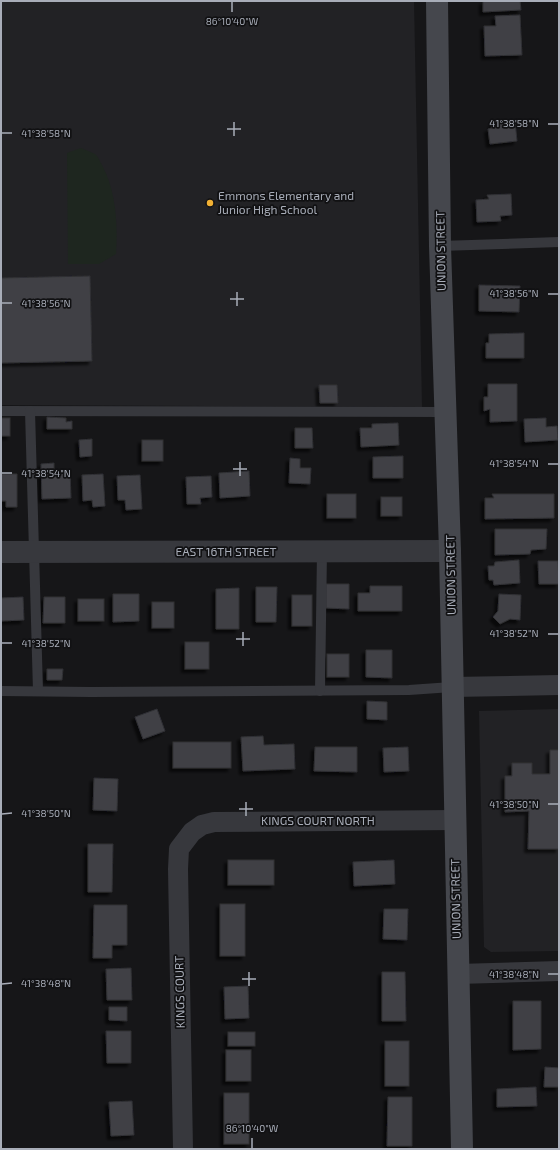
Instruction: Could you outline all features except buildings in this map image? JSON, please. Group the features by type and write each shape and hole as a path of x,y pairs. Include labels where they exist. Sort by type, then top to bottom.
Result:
{"main road":[{"name":"UNION STREET","path":"437,1 440,246 450,551 462,1149"}],"street":[{"name":"EAST 16TH STREET","path":"1,552 450,551"},
{"path":"452,687 559,685"},
{"name":"KINGS COURT NORTH","path":"188,838 192,832 202,825 214,822 455,820"},
{"name":"KINGS COURT","path":"182,1149 178,869 180,849 188,838"},
{"path":"458,974 559,971"}],"lane":[{"path":"440,246 559,242"},
{"path":"1,411 446,412"},
{"path":"30,411 38,691"},
{"path":"320,690 322,552"},
{"path":"1,691 409,690 452,687"}],"shaded area":[{"name":"Emmons Elementary and Junior High School","path":"1,1 414,1 422,407 1,405"},
{"path":"81,148 95,154 98,158 107,175 115,208 117,231 116,254 99,264 68,264 67,153"},
{"path":"559,709 559,951 491,952 484,947 479,711"}],"place":[{"name":"Emmons Elementary and Junior High School","path":"210,203"}]}
